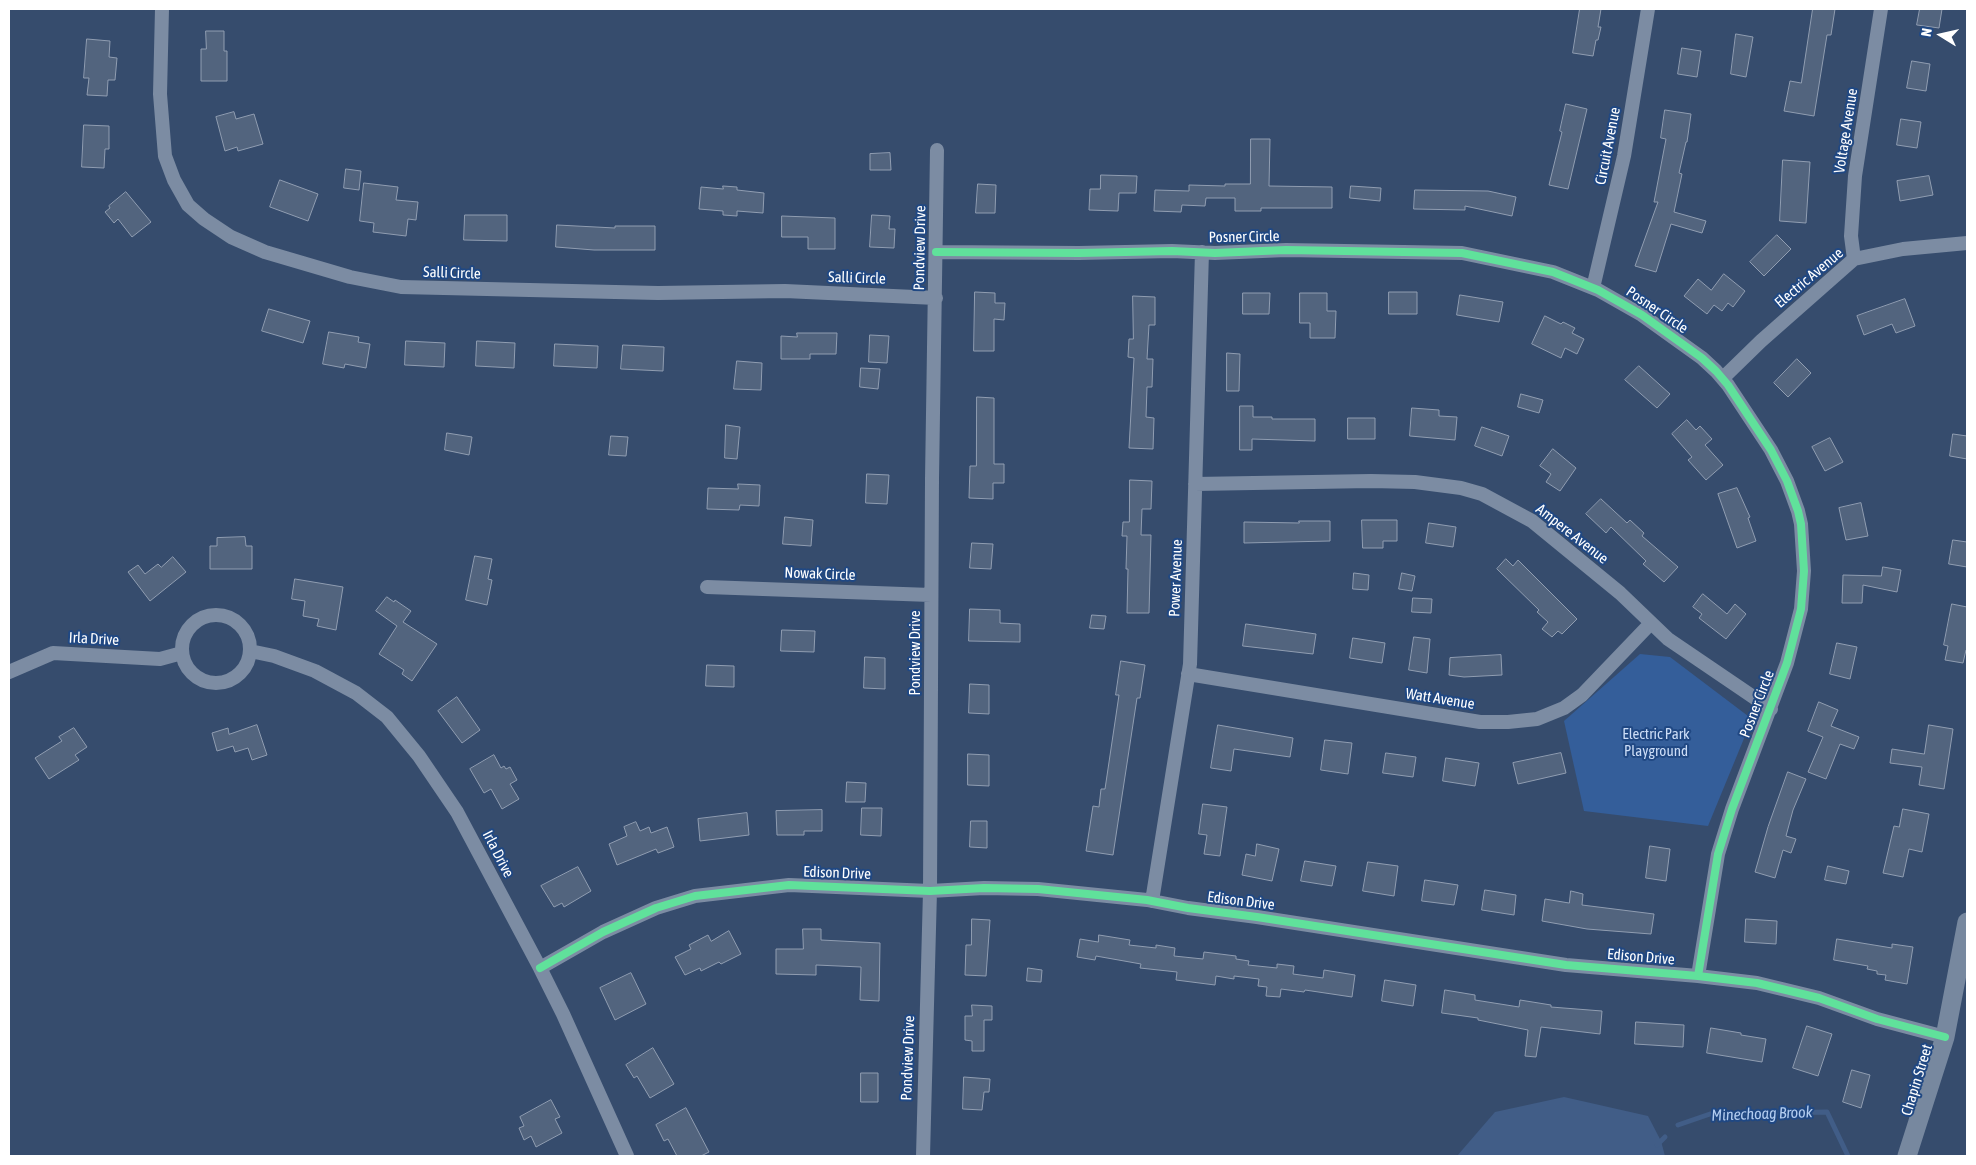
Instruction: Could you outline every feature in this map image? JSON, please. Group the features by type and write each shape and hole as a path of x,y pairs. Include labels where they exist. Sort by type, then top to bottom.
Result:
{"main road":[{"name":"Chapin Street","path":"1907,1156 1945,1037 1967,922"}],"street":[{"name":"Salli Circle","path":"162,9 160,94 165,156 174,180 188,205 204,219 231,237 265,252 350,277 401,288 658,293 786,291 936,298"},
{"name":"Circuit Avenue","path":"1593,288 1624,156 1648,9"},
{"name":"Voltage Avenue","path":"1854,259 1851,236 1855,176 1881,9"},
{"name":"Pondview Drive","path":"923,1156 930,891 931,595 937,150"},
{"name":"Electric Avenue","path":"1723,378 1761,340 1854,259 1904,249 1967,244"},
{"name":"Posner Circle","path":"936,252 1202,252 1286,250 1462,253 1537,268 1563,275 1593,288 1620,301 1642,315 1702,358 1723,378 1780,466 1794,496 1801,524 1804,570 1801,609 1787,663 1732,809 1718,854 1698,976"},
{"name":"Power Avenue","path":"1152,901 1188,674 1202,252"},
{"name":"Ampere Avenue","path":"1195,484 1371,481 1442,484 1475,492 1532,521 1620,593 1668,639 1771,709"},
{"name":"Nowak Circle","path":"707,587 806,589 931,595"},
{"path":"213,614 230,617 243,627 247,634 250,651 244,668 230,680 221,683 203,681 195,676 189,670 182,653 184,635 189,627 196,621 213,614"},
{"name":"Watt Avenue","path":"1188,674 1480,722 1537,719 1564,708 1582,696 1651,623"},
{"name":"Irla Drive","path":"250,651 274,656 315,671 356,693 387,717 419,756 458,812 564,1014 627,1156"},
{"name":"Irla Drive","path":"9,672 53,653 160,659 182,653"},
{"name":"Edison Drive","path":"540,968 603,932 656,908 695,896 789,885 930,891 1038,888 1152,901 1566,965 1756,983 1819,998 1877,1019 1945,1037"}],"green space":[{"name":"Electric Park Playground","path":"1640,654 1670,657 1752,719 1708,826 1584,811 1564,721"}],"shaded area":[{"path":"1564,1097 1648,1116 1661,1141 1665,1156 1457,1156 1495,1112"}],"building":[{"path":"1580,9 1601,9 1598,27 1601,27 1593,56 1573,53"},
{"path":"1813,9 1835,9 1831,35 1827,35 1814,116 1784,111 1790,81 1801,83"},
{"path":"1920,9 1942,9 1939,28 1917,25"},
{"path":"206,31 224,31 224,51 227,51 227,81 201,81 201,49 206,49"},
{"path":"1736,34 1753,37 1746,77 1731,74"},
{"path":"87,39 110,41 109,57 117,58 115,80 108,80 107,96 87,95 89,78 84,78"},
{"path":"1682,48 1701,51 1697,77 1678,74"},
{"path":"1912,61 1930,64 1926,91 1907,88"},
{"path":"1566,104 1587,109 1568,189 1549,185 1562,132 1560,131"},
{"path":"1665,110 1691,114 1687,142 1679,173 1682,174 1674,212 1706,221 1702,233 1671,224 1656,272 1635,266 1658,202 1654,202 1666,139 1661,138"},
{"path":"234,112 236,119 254,114 263,144 238,151 237,147 225,151 216,117"},
{"path":"1901,119 1921,122 1917,148 1897,145"},
{"path":"84,125 109,126 109,149 105,149 104,168 82,167"},
{"path":"1251,139 1270,139 1269,186 1332,187 1332,208 1261,208 1261,211 1235,211 1235,198 1206,198 1205,206 1182,205 1181,212 1154,211 1155,190 1189,191 1189,185 1225,186 1225,184 1250,184"},
{"path":"890,153 891,170 870,170 870,154"},
{"path":"1783,160 1810,162 1806,223 1780,221"},
{"path":"346,169 361,171 359,190 344,188"},
{"path":"1101,175 1137,176 1136,193 1119,193 1118,211 1089,210 1090,189 1100,189"},
{"path":"1929,176 1933,195 1900,201 1897,181"},
{"path":"280,180 318,194 308,221 270,207"},
{"path":"364,183 398,187 396,200 418,202 416,220 408,219 406,236 373,232 374,223 360,221"},
{"path":"978,184 996,185 995,213 976,213"},
{"path":"723,186 737,187 737,190 764,193 763,213 737,211 737,216 723,215 723,211 699,209 701,187 723,189"},
{"path":"1351,186 1381,188 1380,201 1350,198"},
{"path":"1415,190 1488,191 1516,197 1512,216 1465,206 1465,210 1414,209"},
{"path":"126,192 151,222 132,237 118,219 114,223 105,212 110,208 109,206"},
{"path":"465,215 507,215 507,241 464,240"},
{"path":"872,215 890,216 889,229 895,229 894,248 870,247"},
{"path":"782,216 835,218 835,249 808,249 808,237 782,237"},
{"path":"557,225 615,228 615,226 655,226 655,250 594,250 556,247"},
{"path":"1777,235 1791,249 1764,276 1750,262"},
{"path":"1724,274 1745,291 1733,307 1728,303 1722,311 1714,305 1707,314 1684,296 1698,279 1711,290"},
{"path":"975,292 995,293 995,303 1005,303 1004,320 994,319 994,351 974,351"},
{"path":"1389,292 1417,292 1417,314 1389,314"},
{"path":"1243,293 1270,293 1269,314 1243,314"},
{"path":"1300,293 1327,293 1327,311 1336,311 1335,338 1310,338 1310,323 1300,323"},
{"path":"1460,295 1503,302 1499,322 1457,315"},
{"path":"1133,296 1155,297 1155,325 1149,325 1147,359 1153,359 1152,387 1147,387 1146,417 1154,418 1153,449 1129,448 1134,358 1128,357 1129,339 1133,339"},
{"path":"1905,299 1915,326 1896,333 1892,324 1864,335 1857,316"},
{"path":"269,309 310,321 303,343 262,331"},
{"path":"1545,316 1575,328 1572,333 1584,339 1577,354 1565,348 1561,358 1532,344"},
{"path":"329,332 359,337 358,342 370,344 366,368 345,364 344,368 323,364"},
{"path":"797,333 837,333 836,354 810,354 810,359 781,359 781,336 797,337"},
{"path":"870,335 889,336 887,363 869,362"},
{"path":"406,341 445,343 444,367 405,365"},
{"path":"477,341 515,343 514,368 476,366"},
{"path":"555,344 598,346 597,368 554,366"},
{"path":"623,345 664,347 663,371 621,369"},
{"path":"1227,353 1240,354 1239,391 1227,391"},
{"path":"1797,359 1811,373 1788,397 1774,383"},
{"path":"737,361 762,363 761,390 734,389"},
{"path":"1639,366 1670,394 1657,408 1625,380"},
{"path":"861,368 880,369 878,389 860,387"},
{"path":"1521,394 1543,400 1539,413 1518,407"},
{"path":"977,397 994,398 994,464 1004,464 1004,483 993,483 993,499 969,498 970,466 976,466"},
{"path":"1240,406 1253,406 1253,417 1315,419 1315,441 1252,439 1252,450 1240,450"},
{"path":"1412,408 1439,410 1439,416 1457,417 1455,440 1410,436"},
{"path":"1348,418 1375,418 1375,439 1348,439"},
{"path":"1687,420 1696,430 1700,426 1712,439 1705,445 1723,465 1706,480 1688,460 1692,457 1672,434"},
{"path":"726,425 740,427 737,459 725,458"},
{"path":"1482,427 1509,436 1502,456 1475,446"},
{"path":"447,433 472,437 469,455 445,450"},
{"path":"1953,434 1967,436 1967,459 1950,456"},
{"path":"611,436 628,437 626,456 609,455"},
{"path":"1830,438 1843,462 1825,471 1812,447"},
{"path":"1553,449 1576,468 1560,491 1546,482 1551,474 1540,466"},
{"path":"867,474 889,475 887,504 866,503"},
{"path":"1130,480 1152,481 1151,509 1142,509 1141,535 1151,535 1149,613 1127,613 1127,536 1122,536 1123,522 1129,522"},
{"path":"738,484 760,485 759,506 740,505 739,510 707,509 708,488 738,489"},
{"path":"1737,488 1750,517 1748,518 1756,541 1737,548 1718,494"},
{"path":"1601,499 1627,523 1630,520 1644,533 1642,536 1678,567 1664,582 1643,564 1646,561 1611,527 1606,533 1586,514"},
{"path":"1861,503 1868,536 1846,540 1839,508"},
{"path":"785,517 813,520 811,546 783,544"},
{"path":"1362,520 1397,520 1397,541 1383,541 1383,548 1363,548"},
{"path":"1299,521 1330,521 1330,541 1244,543 1244,522 1299,523"},
{"path":"1429,523 1456,527 1453,547 1426,543"},
{"path":"245,537 246,546 252,546 252,569 210,569 210,546 217,546 217,538"},
{"path":"1953,540 1967,542 1967,567 1949,564"},
{"path":"972,543 993,544 991,569 970,568"},
{"path":"475,556 492,559 488,579 492,580 487,605 466,600"},
{"path":"173,557 186,572 150,601 128,572 138,565 145,574 158,564 161,567"},
{"path":"1506,559 1513,566 1518,560 1577,619 1562,634 1558,631 1552,637 1542,629 1548,622 1537,612 1539,610 1497,569"},
{"path":"1883,567 1901,570 1897,592 1863,585 1862,603 1842,603 1843,575 1881,576"},
{"path":"1354,573 1369,575 1368,590 1353,589"},
{"path":"1402,573 1415,576 1412,591 1399,589"},
{"path":"295,579 343,587 336,630 317,626 319,619 303,616 305,601 292,599"},
{"path":"1703,594 1727,614 1735,604 1746,614 1726,639 1699,618 1702,614 1693,607"},
{"path":"387,597 411,611 403,622 437,644 412,681 402,674 404,670 379,654 397,626 376,611"},
{"path":"1413,598 1432,599 1431,613 1412,612"},
{"path":"1952,604 1967,607 1967,650 1963,663 1945,660 1948,646 1944,645"},
{"path":"970,609 1000,610 1000,623 1020,624 1020,642 969,641"},
{"path":"1092,615 1106,616 1104,629 1090,628"},
{"path":"1246,624 1316,634 1313,654 1243,646"},
{"path":"782,630 815,631 814,652 781,651"},
{"path":"1414,637 1430,639 1427,673 1409,670"},
{"path":"1353,638 1385,643 1382,663 1350,658"},
{"path":"1837,643 1857,647 1850,679 1830,674"},
{"path":"1501,655 1502,675 1464,677 1449,675 1450,658"},
{"path":"865,657 885,658 885,689 864,688"},
{"path":"1121,661 1145,665 1140,698 1137,698 1113,855 1086,851 1093,806 1099,807 1101,789 1105,789 1119,695 1116,695"},
{"path":"707,665 734,666 734,687 706,686"},
{"path":"970,684 989,685 989,714 969,713"},
{"path":"457,697 480,730 462,743 438,711"},
{"path":"1819,702 1838,710 1831,726 1859,737 1854,749 1840,744 1826,779 1808,772 1823,737 1808,731"},
{"path":"257,725 267,755 252,760 248,748 235,752 233,746 217,751 212,733 228,728 229,734"},
{"path":"1218,725 1293,738 1290,757 1234,749 1231,771 1211,768"},
{"path":"1929,725 1953,729 1944,789 1919,785 1922,767 1890,763 1892,749 1924,754"},
{"path":"74,728 87,747 75,755 79,760 49,779 35,758 62,741 59,737"},
{"path":"1325,740 1352,743 1348,774 1321,770"},
{"path":"1386,753 1416,757 1413,777 1383,773"},
{"path":"1561,753 1566,773 1518,784 1513,763"},
{"path":"968,754 989,755 989,786 968,785"},
{"path":"494,755 501,768 504,766 506,769 510,767 517,780 510,784 519,799 502,809 491,789 484,793 470,769"},
{"path":"1446,758 1479,763 1475,786 1443,781"},
{"path":"1788,772 1806,779 1793,810 1786,836 1796,839 1791,853 1783,850 1775,878 1755,872 1768,827"},
{"path":"847,782 866,783 865,802 846,802"},
{"path":"1203,804 1227,807 1220,856 1204,854 1207,835 1199,834"},
{"path":"862,808 882,808 881,836 861,835"},
{"path":"1903,809 1929,814 1922,852 1909,849 1903,877 1883,873 1894,826 1899,827"},
{"path":"822,810 822,831 804,831 804,835 777,835 776,811"},
{"path":"747,813 749,835 700,841 698,819"},
{"path":"971,821 987,821 987,848 970,847"},
{"path":"636,822 640,831 649,827 651,833 667,827 674,847 658,853 656,849 617,865 609,844 627,836 624,827"},
{"path":"1257,844 1279,849 1272,881 1242,875 1246,854 1255,856"},
{"path":"1650,846 1670,849 1666,881 1646,878"},
{"path":"1305,861 1336,866 1332,886 1301,881"},
{"path":"1368,862 1398,866 1394,896 1363,891"},
{"path":"1828,866 1849,871 1846,884 1825,880"},
{"path":"578,867 591,891 564,907 562,903 554,907 541,886"},
{"path":"1425,880 1458,885 1454,905 1422,901"},
{"path":"1485,890 1516,895 1514,915 1482,910"},
{"path":"1571,891 1583,894 1582,905 1654,914 1651,934 1587,929 1542,921 1545,899 1569,903"},
{"path":"972,919 990,920 986,976 965,975 966,945 971,945"},
{"path":"1746,919 1777,921 1776,944 1745,942"},
{"path":"803,929 821,929 821,940 880,943 879,1001 860,1000 861,967 816,965 816,975 776,974 776,949 803,949"},
{"path":"729,931 741,954 721,964 719,962 701,971 700,968 685,975 675,957 691,949 689,945 708,935 711,941"},
{"path":"1099,935 1130,940 1129,945 1156,948 1156,945 1175,948 1174,956 1203,959 1204,952 1236,956 1236,959 1249,961 1248,965 1277,968 1277,964 1294,966 1293,974 1323,978 1324,970 1355,975 1352,997 1305,990 1304,992 1281,989 1280,997 1266,996 1267,987 1258,986 1259,979 1234,976 1234,979 1216,976 1215,985 1176,980 1177,972 1140,968 1141,964 1096,956 1095,960 1077,957 1080,939 1098,942"},
{"path":"1837,939 1892,948 1892,944 1913,947 1907,984 1885,980 1886,975 1877,974 1877,971 1867,969 1868,966 1834,960"},
{"path":"1028,968 1042,970 1041,982 1027,981"},
{"path":"631,973 646,1004 615,1020 600,988"},
{"path":"1385,980 1416,985 1413,1006 1382,1001"},
{"path":"1445,990 1475,995 1475,1000 1519,1007 1520,1000 1551,1005 1551,1007 1602,1011 1600,1034 1541,1027 1536,1057 1525,1056 1528,1030 1478,1020 1478,1018 1442,1013"},
{"path":"972,1005 992,1006 992,1020 984,1020 984,1051 972,1051 972,1041 965,1040 965,1016 972,1016"},
{"path":"1636,1022 1684,1025 1683,1047 1635,1044"},
{"path":"1807,1026 1832,1034 1818,1076 1793,1068"},
{"path":"1711,1028 1766,1039 1762,1062 1707,1053"},
{"path":"653,1048 674,1084 650,1098 637,1076 634,1078 626,1065"},
{"path":"1852,1070 1870,1075 1861,1108 1843,1102"},
{"path":"861,1073 878,1073 878,1102 861,1102"},
{"path":"964,1077 990,1079 989,1092 984,1092 982,1110 963,1109"},
{"path":"551,1100 560,1117 555,1119 562,1133 536,1147 531,1136 524,1140 519,1128 524,1126 520,1117"},
{"path":"686,1108 709,1152 701,1156 677,1156 668,1139 664,1141 656,1125"}],"waterway":[{"name":"Minechoag Brook","path":"1678,1125 1710,1114 1827,1112 1848,1156"},
{"name":"Minechoag Brook","path":"1657,1145 1665,1137"}],"cycle path":[{"path":"936,252 1079,253 1172,251 1215,253 1286,250 1462,253 1553,272 1598,290 1642,315 1702,358 1716,371 1728,385 1771,450 1787,481 1801,524 1804,571 1801,609 1787,663 1732,809 1718,854 1698,976"},
{"path":"540,968 603,932 656,908 695,896 789,885 930,891 984,888 1038,889 1147,900 1188,908 1566,965 1757,983 1819,998 1877,1019 1945,1037"}]}
